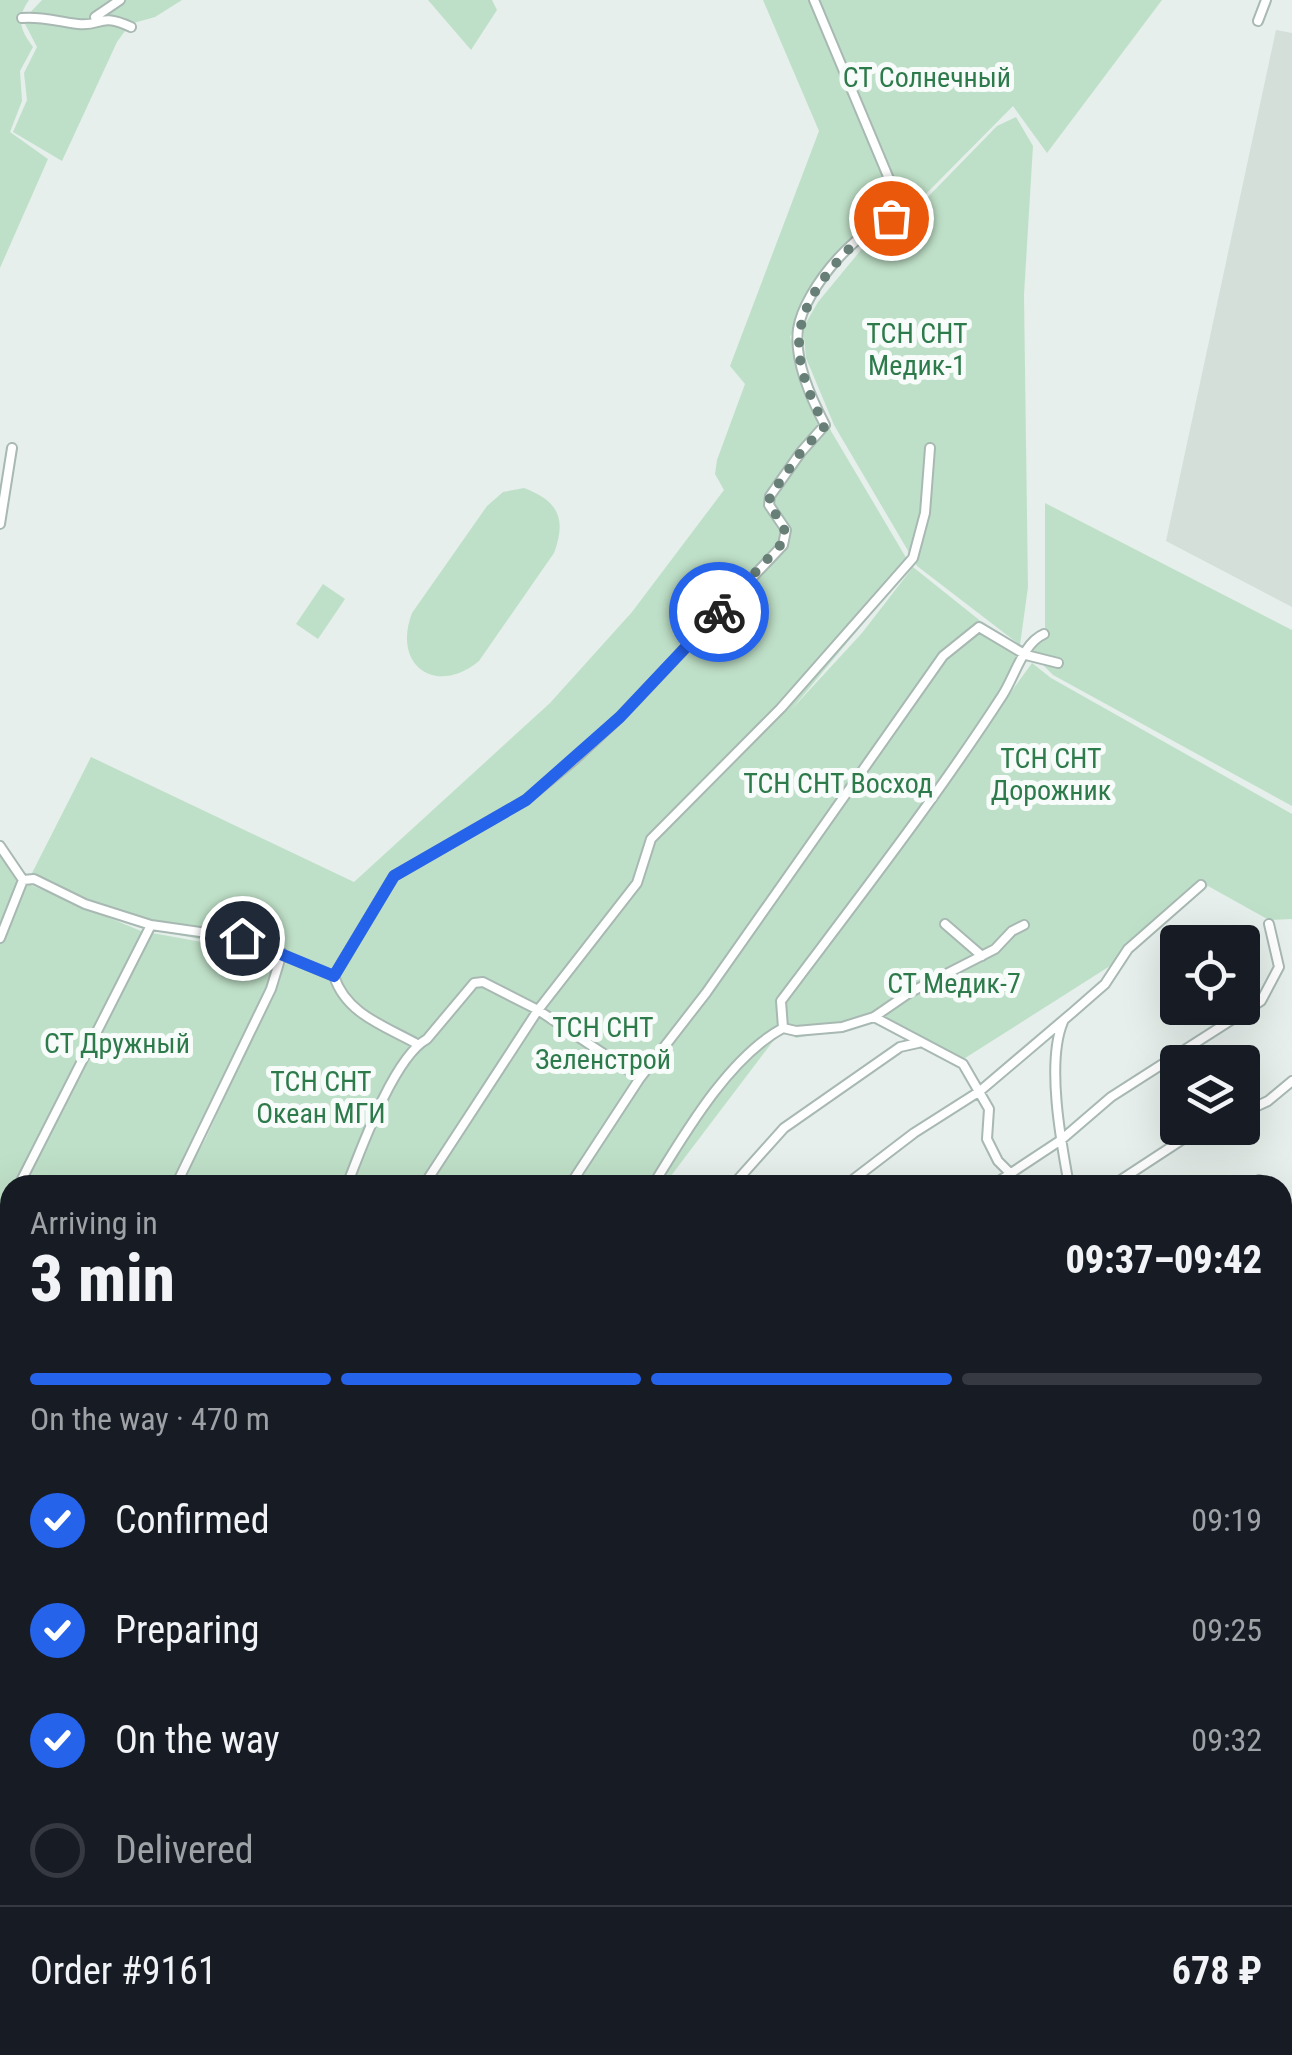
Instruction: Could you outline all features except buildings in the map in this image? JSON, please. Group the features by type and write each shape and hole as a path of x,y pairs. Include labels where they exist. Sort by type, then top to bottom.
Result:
{"street":[{"path":"118,20 120,0"},
{"path":"83,25 120,0"},
{"path":"814,0 904,217 900,238"},
{"path":"1258,21 1266,0"},
{"path":"22,18 39,16 83,25 104,18 131,27"},
{"path":"334,976 394,876 526,800 572,761 620,717 783,544 786,530 769,505 770,496 825,426 808,389 800,352 798,330 807,302 870,228 891,218 904,217"},
{"path":"0,524 12,448"},
{"path":"431,1175 538,1010 637,882 651,839 781,708 913,558 924,513 930,448"},
{"path":"577,1175 640,1078 706,994 944,656 978,626 1026,655 1058,663"},
{"path":"784,1028 780,1001 960,756 1003,694 1032,639 1044,634"},
{"path":"0,846 22,880"},
{"path":"22,880 34,880 84,904 151,925 242,938 282,953 334,976 339,991 351,1006 417,1044"},
{"path":"0,938 22,880"},
{"path":"859,1175 914,1133 980,1091 1106,984 1128,949 1201,885"},
{"path":"946,924 982,956"},
{"path":"1007,1175 1061,1140 1111,1097 1260,1001 1279,968 1269,924"},
{"path":"24,1175 151,925"},
{"path":"660,1175 713,1096 764,1038 784,1028 796,1031 842,1027 874,1017 909,993 982,956 1024,926"},
{"path":"181,1175 271,990 282,953"},
{"path":"351,1175 399,1071 417,1044 427,1039 474,983 483,982 538,1010 640,1078"},
{"path":"874,1017 962,1064 989,1109 988,1140 998,1161 1010,1173"},
{"path":"1065,1018 1057,1041 1061,1140 1067,1175"},
{"path":"743,1175 795,1120 900,1047 918,1043"},
{"path":"1260,1105 1292,1081"},
{"path":"1128,1175 1174,1145"}],"shaded area":[{"path":"1276,30 1292,33 1292,607 1166,541"}],"green space":[{"path":"0,0 29,0 21,24 33,47 20,71 22,101 10,132 48,159 0,268"},
{"path":"42,0 182,0 155,17 130,24 117,42 62,161 13,132 27,100 24,73 37,47 23,20"},
{"path":"428,0 492,0 497,10 471,50"},
{"path":"763,0 1162,0 1047,153 1013,106 913,207 921,204 997,126 1016,117 1033,146 1024,295 1028,587 1020,645 917,566 834,425 806,358 803,328 818,302 875,233 892,223 875,231 846,256 790,337 831,431 911,566 791,710 862,633 913,567 1028,659 861,897 1032,663 1051,678 1292,814 1292,919 1269,920 1208,886 1110,966 962,1060 875,1023 796,1038 783,1028 672,1175 186,1175 289,956 142,928 30,877 91,757 354,882 550,703 632,612 724,490 715,474 717,460 745,384 730,366 819,131"},
{"path":"524,488 545,499 557,512 560,530 554,553 479,661 447,676 422,670 408,648 412,613 487,506 503,492"},
{"path":"1045,503 1292,630 1292,806 1053,675 1030,652 1035,640 1045,637"},
{"path":"323,584 345,599 318,639 296,624"},
{"name":"СТ Дружный","path":"0,852 26,883 141,931 279,956 230,1072 177,1175 0,1175"}],"way so far":[{"path":"719,612 783,544 786,530 769,505 770,496 825,426 808,389 800,352 798,330 807,302 870,228 891,218"}],"route":[{"path":"242,938 334,976 394,876 526,800 620,717 719,612"}],"park label":[{"name":"СТ Солнечный","path":"927,77"},
{"name":"ТСН СНТ Медик-1","path":"917,349"},
{"name":"ТСН СНТ Дорожник","path":"1051,774"},
{"name":"ТСН СНТ Восход","path":"838,783"},
{"name":"СТ Медик-7","path":"954,983"},
{"name":"ТСН СНТ Зеленстрой","path":"603,1043"},
{"name":"ТСН СНТ Океан МГИ","path":"321,1097"}]}
